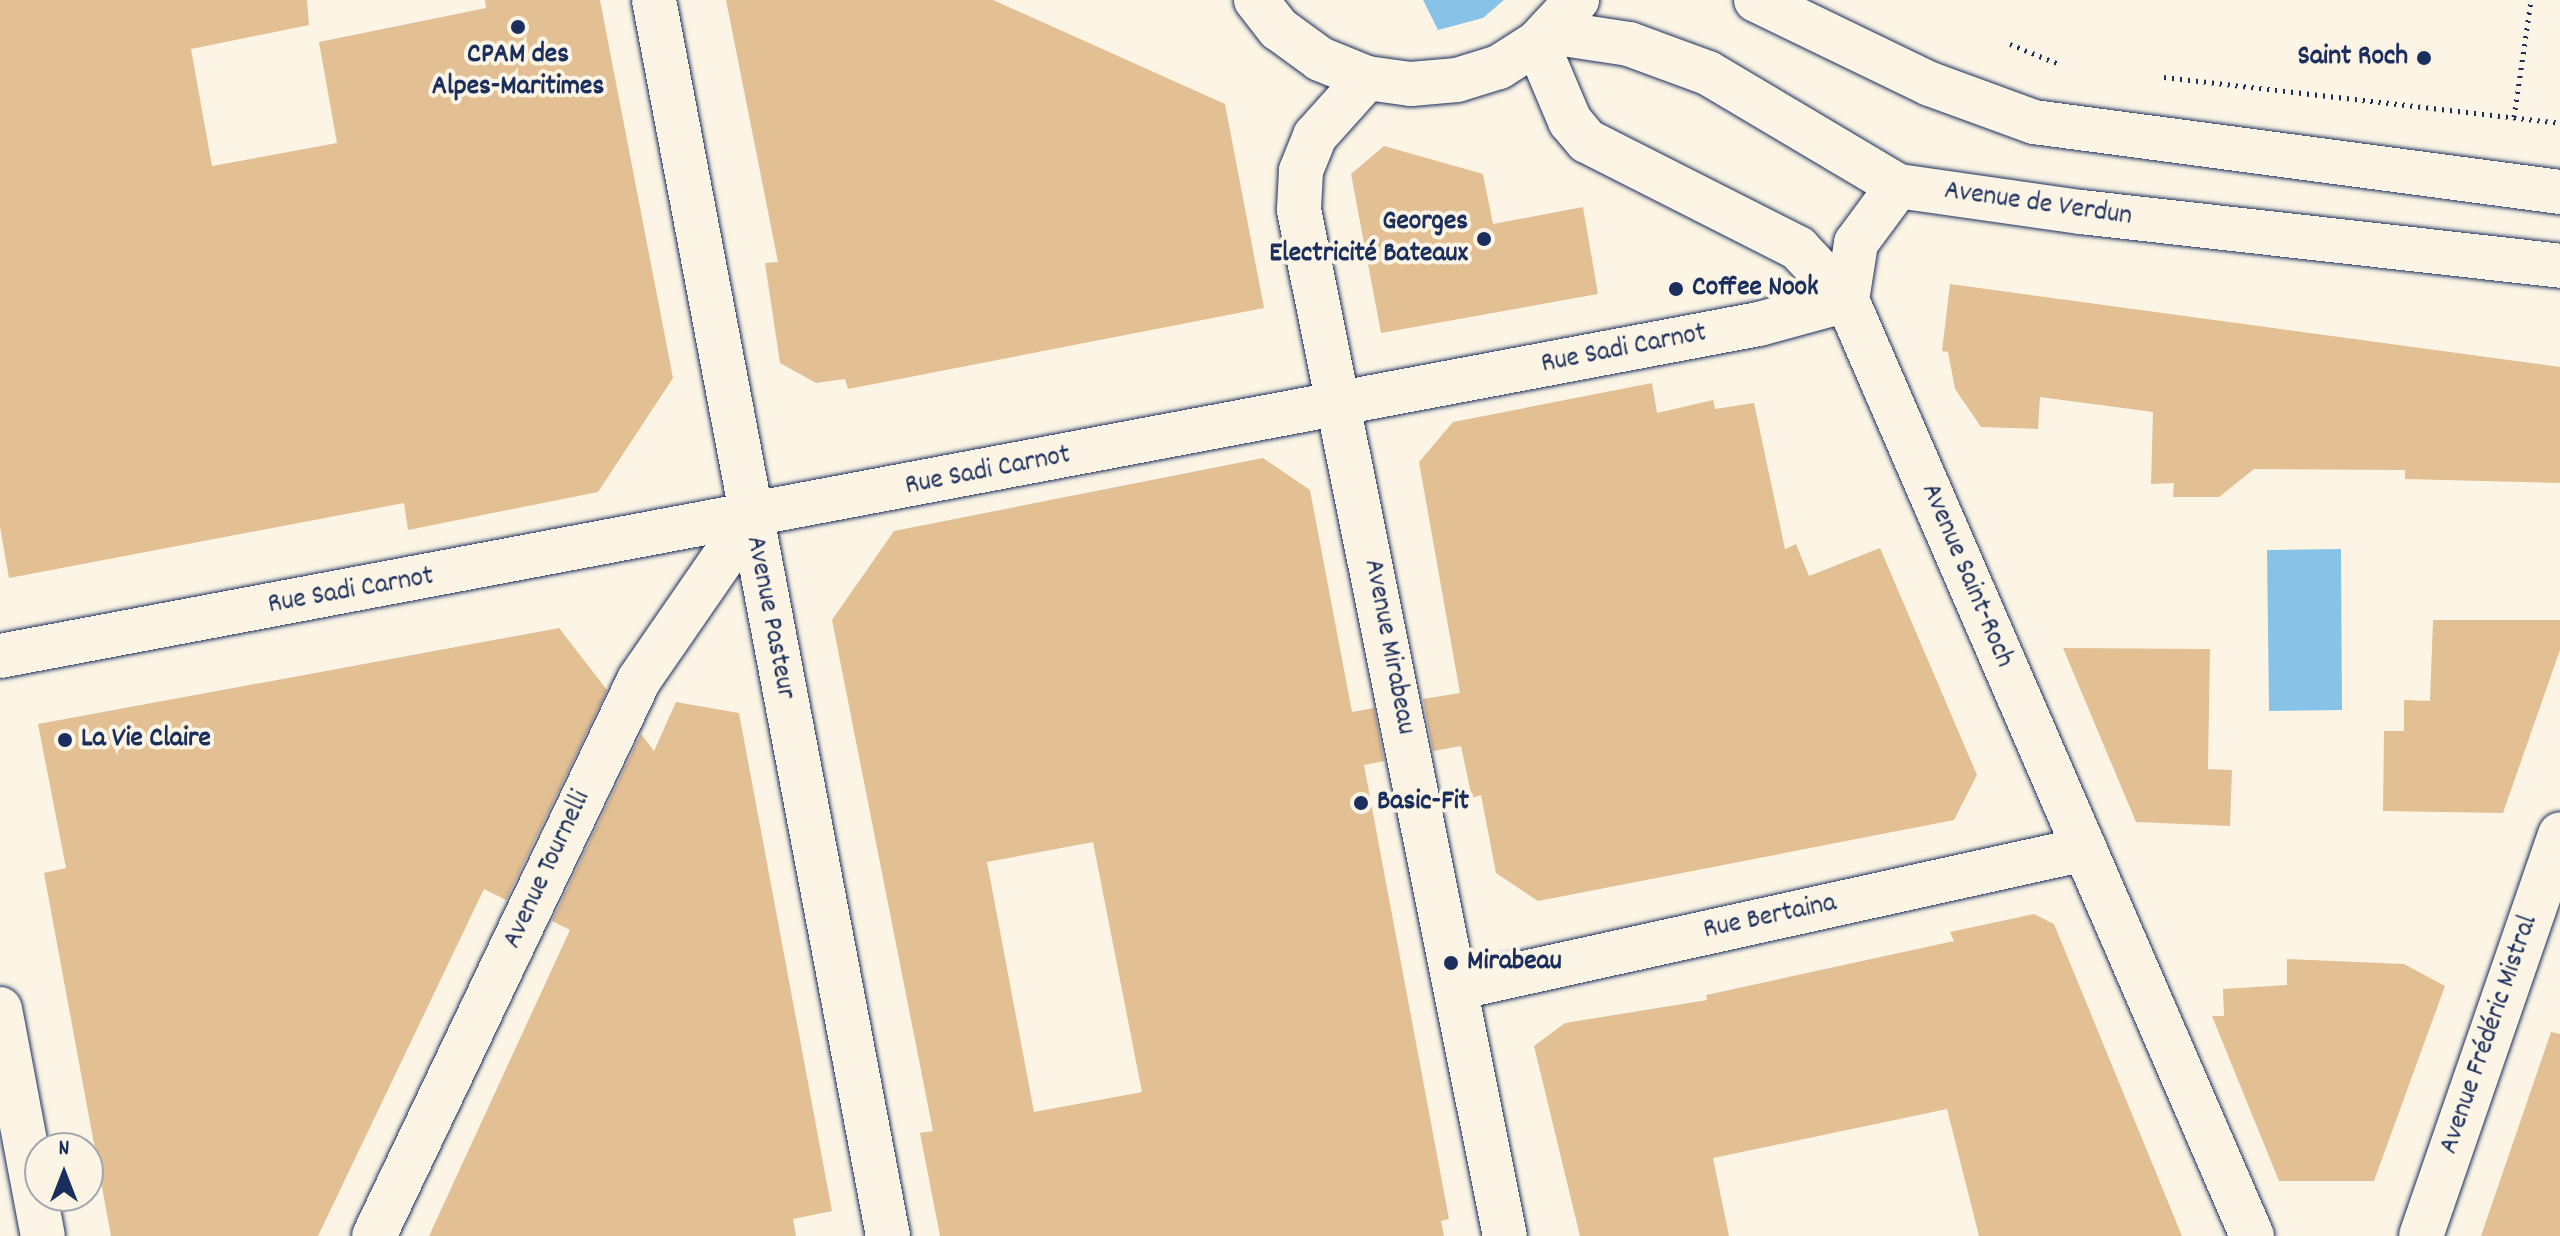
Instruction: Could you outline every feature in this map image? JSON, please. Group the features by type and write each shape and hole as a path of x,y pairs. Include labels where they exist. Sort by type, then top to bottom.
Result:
{"street":[{"name":"Avenue Pasteur","path":"654,0 888,1236"},
{"path":"1256,0 1279,29 1320,59 1367,78 1411,84 1457,80 1499,67 1555,25"},
{"path":"1756,0 1930,84 2034,122 2560,192"},
{"name":"Avenue de Verdun","path":"1555,25 1629,44 1708,73 1898,186 2081,212 2560,266"},
{"name":"Avenue Saint-Roch","path":"1555,25 1570,121 1587,141 1798,248 1847,300 2252,1236"},
{"name":"Avenue Mirabeau","path":"1367,78 1333,110 1301,171 1299,210 1335,403 1505,1236"},
{"path":"1847,300 1856,243 1898,186"},
{"name":"Rue Sadi Carnot","path":"0,656 750,519 1335,403 1759,324 1847,300"},
{"name":"Avenue Tournelli","path":"374,1236 639,680 750,519"},
{"name":"Avenue Frédéric Mistral","path":"2421,1236 2560,834"},
{"name":"Rue Bertaina","path":"1456,988 2085,849"},
{"path":"0,1009 43,1236"}],"path":[{"path":"2514,117 2531,0"},
{"path":"2010,44 2065,67"},
{"path":"2156,76 2560,123"}],"water":[{"path":"1423,0 1504,0 1483,18 1438,30"},
{"path":"2341,549 2342,710 2269,711 2267,550"}],"building":[{"path":"0,0 307,0 309,25 191,49 212,166 337,143 319,42 486,8 485,0 600,0 673,378 598,492 408,530 404,503 9,578 0,527"},
{"path":"726,0 993,0 1225,104 1264,308 848,389 845,379 816,383 780,363 765,263 778,262"},
{"path":"1384,146 1483,174 1493,224 1583,207 1598,294 1381,333 1351,174"},
{"path":"1950,284 2560,367 2560,483 2405,479 2405,470 2254,469 2219,497 2173,497 2174,483 2151,484 2153,412 2040,397 2038,429 1981,427 1955,389 1948,352 1942,351"},
{"path":"1652,383 1657,413 1713,400 1715,409 1754,403 1785,549 1796,544 1809,576 1880,548 1977,775 1954,820 1538,901 1496,873 1481,795 1472,798 1461,746 1433,751 1423,699 1460,693 1419,462 1453,422"},
{"path":"1263,458 1310,490 1352,712 1374,708 1384,761 1364,765 1449,1219 1441,1221 1444,1236 940,1236 920,1133 933,1131 832,620 894,531","holes":["1093,842 1142,1092 1034,1112 987,862"]},
{"path":"2433,620 2560,620 2560,650 2503,813 2383,811 2384,731 2404,731 2404,700 2430,701"},
{"path":"559,628 607,690 506,900 484,889 318,1236 111,1236 104,1198 104,1132 92,1132 44,873 66,868 38,724"},
{"path":"2063,648 2210,649 2208,769 2232,770 2230,826 2136,822"},
{"path":"676,702 739,713 832,1211 793,1219 796,1236 429,1236 570,930 552,921 641,734 654,751"},
{"path":"2034,914 2054,924 2182,1236 1979,1236 1947,1109 1713,1158 1729,1236 1580,1236 1534,1046 1565,1023 1707,1000 1706,995 1954,941 1950,932"},
{"path":"2287,959 2404,964 2445,986 2374,1181 2279,1181 2212,1016 2224,1016 2223,989 2287,985"},
{"path":"2551,1032 2560,1034 2560,1236 2481,1236"}],"place":[{"name":"CPAM des Alpes-Maritimes","path":"518,27"},
{"name":"Saint Roch","path":"2424,58"},
{"name":"Georges Electricité Bateaux","path":"1484,239"},
{"name":"Coffee Nook","path":"1676,289"},
{"name":"La Vie Claire","path":"65,740"},
{"name":"Basic-Fit","path":"1361,803"},
{"name":"Mirabeau","path":"1451,963"}]}
